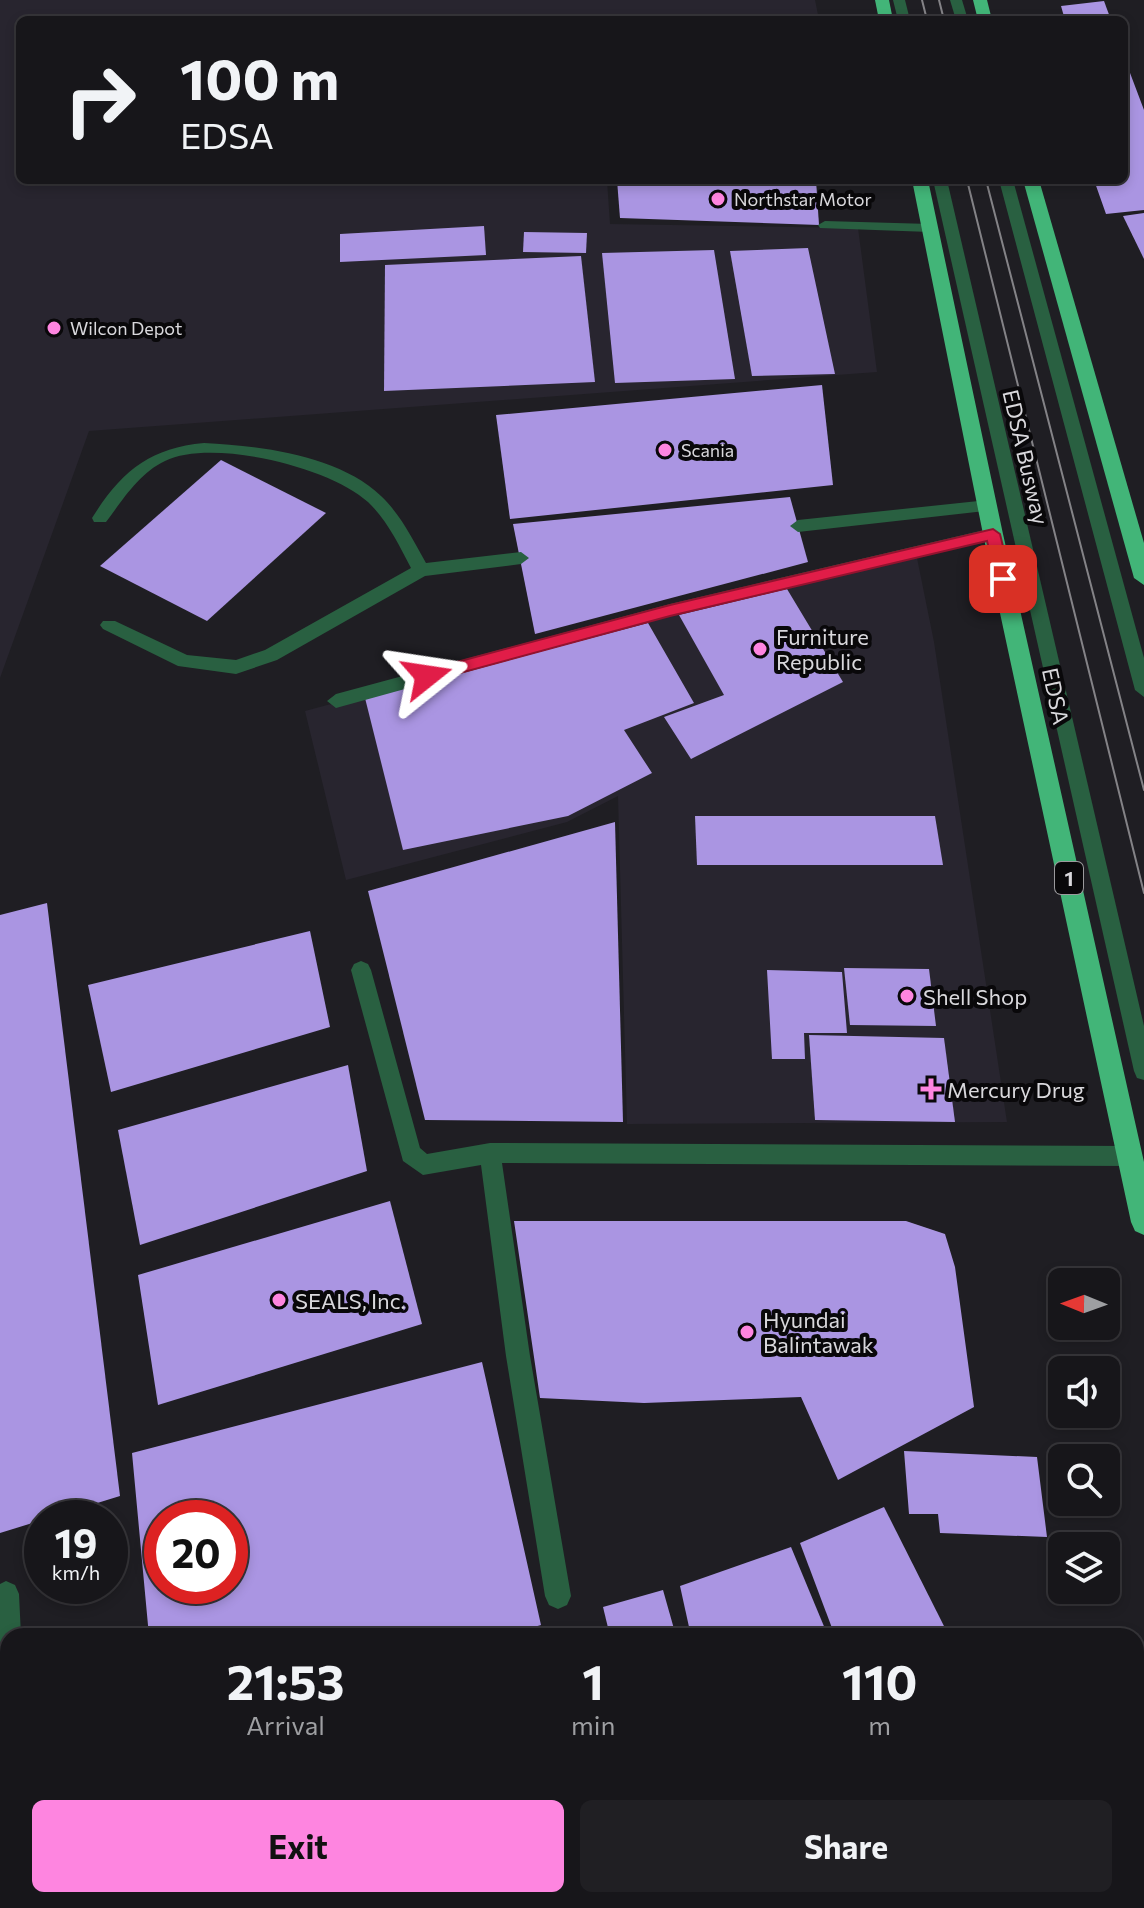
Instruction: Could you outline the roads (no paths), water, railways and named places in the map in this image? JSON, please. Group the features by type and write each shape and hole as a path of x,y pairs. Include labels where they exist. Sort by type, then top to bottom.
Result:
{"highway":[{"name":"EDSA","path":"921,184 993,534 1144,1222"},
{"path":"1032,184 1144,578"}],"lane":[{"name":"EDSA Busway","path":"941,184 1144,1071"},
{"path":"1007,184 1144,690"},
{"path":"825,225 930,228"},
{"path":"100,518 136,473 162,455 223,446 300,464 363,489 382,507 421,570"},
{"path":"798,526 988,506"},
{"path":"336,701 670,610 993,534"},
{"path":"109,625 184,661 236,667 271,655 421,570 521,558"},
{"path":"361,970 411,1154 423,1165 490,1153 1130,1156"},
{"path":"490,1153 518,1356 558,1596"},
{"path":"6,1594 8,1628"}],"tram line":[{"path":"922,0 926,16"},
{"path":"939,0 943,16"},
{"path":"968,184 1144,893"},
{"path":"987,184 1144,790"}],"place":[{"name":"Northstar Motor","path":"718,199"},
{"name":"Wilcon Depot","path":"54,328"},
{"name":"Scania","path":"665,450"},
{"name":"Furniture Republic","path":"760,649"},
{"name":"Shell Shop","path":"907,996"},
{"name":"Mercury Drug","path":"931,1089"},
{"name":"SEALS, Inc.","path":"279,1300"},
{"name":"Hyundai Balintawak","path":"747,1332"}]}
